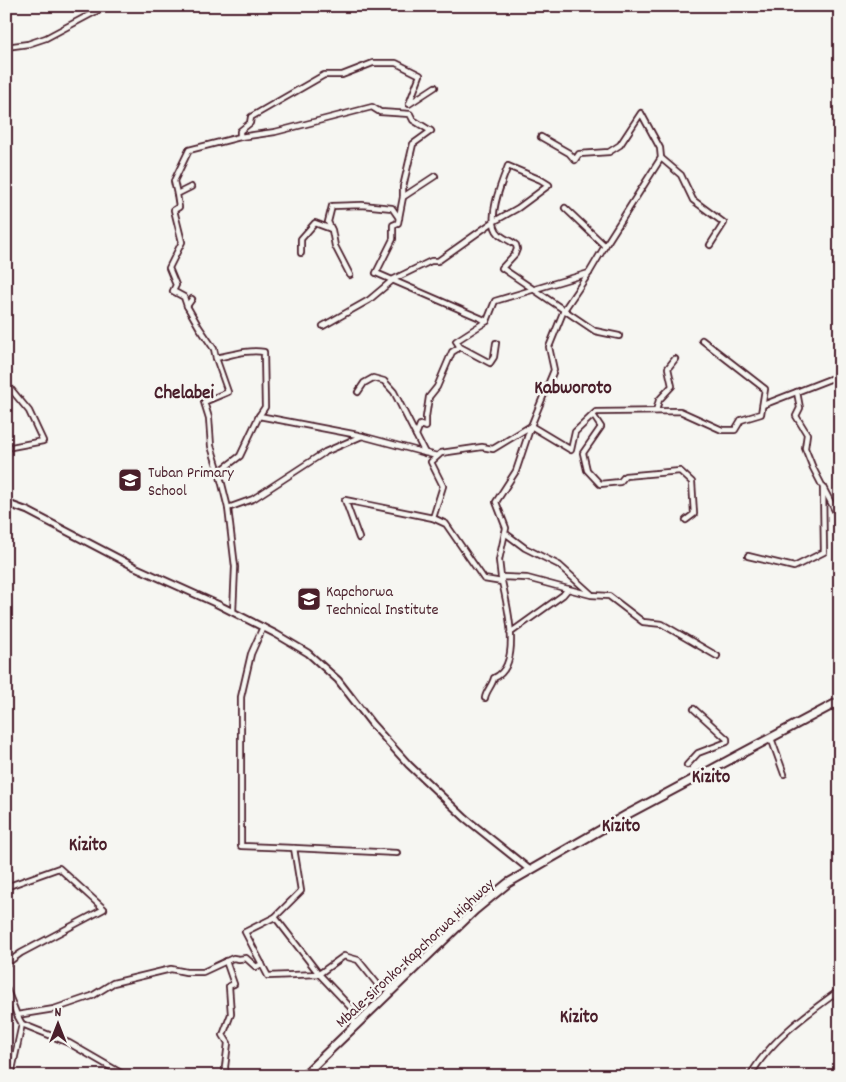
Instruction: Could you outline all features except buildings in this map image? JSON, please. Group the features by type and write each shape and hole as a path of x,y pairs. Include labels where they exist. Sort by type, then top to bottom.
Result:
{"main road":[{"name":"Mbale-Sironko-Kapchorwa Highway","path":"303,1076 487,899 530,870 628,814 840,701"}],"street":[{"path":"6,47 28,44 46,38 106,6"},
{"path":"240,137 240,131 250,123 251,117 324,75 342,75 373,63 396,63 420,75 408,104 435,87"},
{"path":"233,612 235,567 228,508 211,446 209,418 204,402 228,392 214,349 198,327 184,298 173,291 176,285 169,268 182,242 174,210 179,207 174,181 189,150 240,137 275,132 372,106 380,112 410,114 413,120 431,131 413,144 403,187 398,223 393,225 393,239 376,273 487,321"},
{"path":"485,698 485,694 492,686 494,678 500,676 508,662 510,652 510,621 501,580 499,560 506,528 496,502 516,470 531,426 554,370 549,347 564,310 661,158 660,148 641,113 620,145 609,152 578,154 575,160 569,154 541,137"},
{"path":"661,158 681,175 693,200 724,223 710,245"},
{"path":"323,326 369,300 392,280 431,261 438,261 493,222 518,208 549,185 508,166 495,202 493,222 499,235 516,245 517,249 502,268 595,331 619,336"},
{"path":"403,196 435,176"},
{"path":"177,194 192,188"},
{"path":"350,275 335,246 328,222 332,206 362,205 392,208 399,218"},
{"path":"565,208 605,246"},
{"path":"302,253 301,239 315,223 331,229"},
{"path":"496,343 494,357 490,363 460,347 456,341 487,321 495,301 589,273"},
{"path":"187,306 192,299"},
{"path":"531,426 571,450 575,432 596,412 680,411 722,430 735,430 741,420 761,414 765,389 702,340"},
{"path":"416,434 420,425 426,427 429,397 436,387 452,352 460,347"},
{"path":"216,358 255,350 264,352 265,407 240,456 219,472"},
{"path":"656,411 659,400 672,386 668,368 675,359"},
{"path":"763,405 830,379 840,377"},
{"path":"358,392 364,383 373,378 384,382 394,392 425,453"},
{"path":"6,448 43,441 29,411 10,388"},
{"path":"797,392 800,408 796,416 806,434 805,448 813,468 840,520"},
{"path":"593,415 601,428 583,453 587,470 600,484 620,482 625,476 680,471 692,482 694,514 686,520"},
{"path":"259,416 362,436 437,456"},
{"path":"433,518 443,486 431,462 437,456 441,453 482,447 493,449 531,426"},
{"path":"228,508 253,499 325,452 362,436"},
{"path":"748,556 794,567 824,552 823,488"},
{"path":"359,538 346,500 433,518 446,524 484,579 527,578 591,595 609,596 643,622 662,624 717,656"},
{"path":"6,504 28,511 135,567 233,612 308,653 327,668 408,765 465,818 530,870"},
{"path":"504,533 525,548 559,565 591,595"},
{"path":"510,633 563,595 568,588"},
{"path":"263,627 251,654 241,697 242,846 397,853"},
{"path":"687,765 698,753 727,742 727,738 694,709"},
{"path":"771,738 784,774"},
{"path":"294,848 301,891 275,917 245,932 268,976 319,974 344,956 358,960 379,986"},
{"path":"6,887 59,868 104,910 20,953 6,964"},
{"path":"275,917 319,974 353,1010 354,1026"},
{"path":"17,1015 54,1009 92,996 121,981 171,968 186,972 203,972 233,958 239,960 246,958 256,967 262,964"},
{"path":"226,961 234,984 229,986 231,1014 223,1035 228,1043 226,1076"},
{"path":"6,988 22,1024 69,1043 126,1076"},
{"path":"750,1076 767,1051 816,1007 840,990"},
{"path":"12,1076 22,1024"}],"place":[{"name":"Tuban Primary School","path":"130,480"},
{"name":"Kapchorwa Technical Institute","path":"309,599"}],"district":[{"name":"Kabworoto","path":"573,386"},
{"name":"Chelabei","path":"184,391"},
{"name":"Kizito","path":"711,775"},
{"name":"Kizito","path":"621,824"},
{"name":"Kizito","path":"88,843"},
{"name":"Kizito","path":"579,1015"}]}
